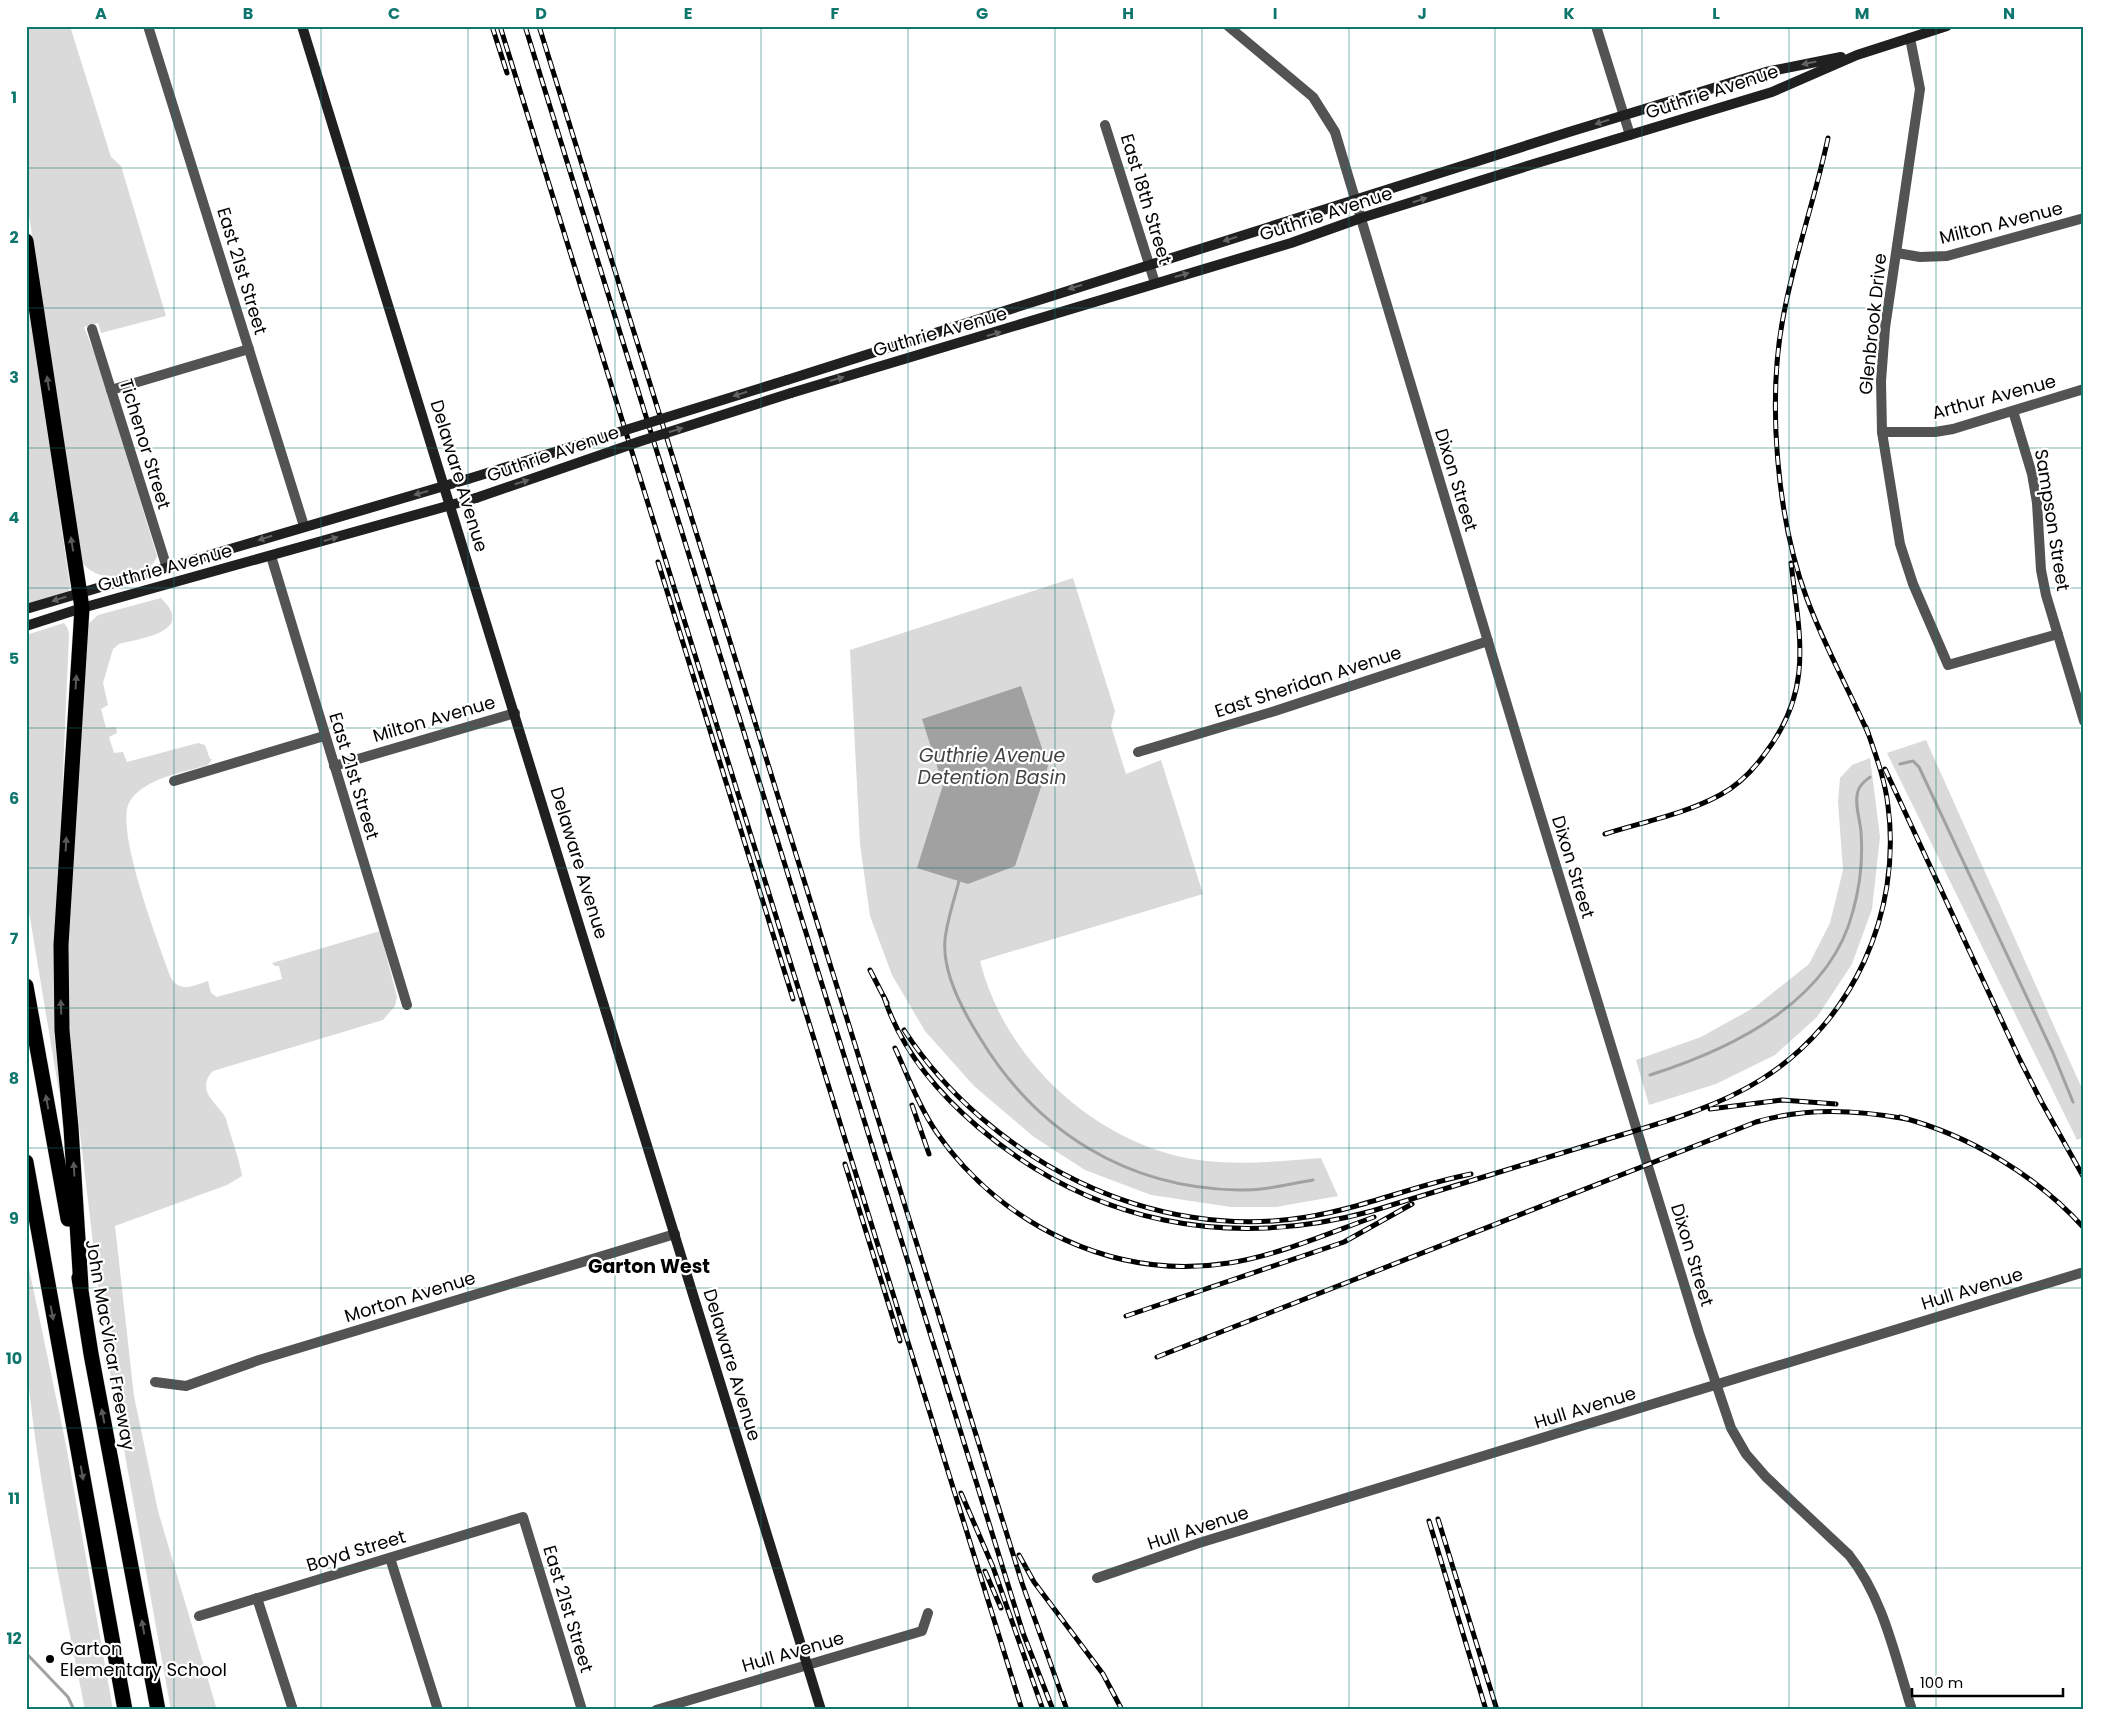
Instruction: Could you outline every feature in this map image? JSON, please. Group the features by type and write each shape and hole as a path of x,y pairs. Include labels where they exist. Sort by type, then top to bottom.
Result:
{"highway":[{"path":"26,241 82,608 61,945 62,1030 71,1128 81,1287"},
{"name":"John MacVicar Freeway","path":"26,986 81,1287 91,1354 158,1710"},
{"path":"26,1162 125,1710"},
{"path":"26,1213 48,1292"}],"main road":[{"name":"Delaware Avenue","path":"302,26 515,712 821,1710"},
{"name":"Guthrie Avenue","path":"26,626 82,608 476,498 641,440 791,393 1002,332 1155,283 1292,243 1361,218 1772,92 1857,55 1947,26"},
{"name":"Guthrie Avenue","path":"26,609 468,479 1623,115 1766,72 1857,55"}],"street":[{"name":"East 21st Street","path":"148,26 304,526"},
{"name":"Dixon Street","path":"1228,26 1313,97 1335,132 1488,641 1731,1428 1746,1454 1766,1477 1850,1555 1860,1569 1877,1598 1912,1710"},
{"path":"1596,26 1630,135"},
{"name":"Glenbrook Drive","path":"1910,38 1920,90 1896,252 1882,364 1882,432 1900,544 1913,584 1948,666 2058,634"},
{"name":"East 18th Street","path":"1105,125 1155,283"},
{"name":"Milton Avenue","path":"1896,252 1920,257 1947,256 2084,218"},
{"name":"Tichenor Street","path":"92,329 167,568"},
{"path":"111,390 248,349"},
{"name":"Arthur Avenue","path":"1882,432 1935,432 1953,429 2084,389"},
{"name":"Sampson Street","path":"2013,411 2032,474 2037,503 2041,570 2084,721"},
{"name":"East 21st Street","path":"271,556 407,1006"},
{"name":"East Sheridan Avenue","path":"1138,752 1488,641"},
{"name":"Milton Avenue","path":"334,766 515,712"},
{"path":"174,781 324,736"},
{"name":"Morton Avenue","path":"155,1382 186,1386 259,1360 675,1234"},
{"name":"Hull Avenue","path":"1096,1578 1199,1543 2084,1272"},
{"name":"East 21st Street","path":"523,1517 582,1710"},
{"name":"Boyd Street","path":"199,1616 523,1517"},
{"path":"390,1558 438,1710"},
{"path":"258,1598 293,1710"},
{"name":"Hull Avenue","path":"656,1710 922,1631 928,1613"}],"shaded area":[{"path":"26,26 70,26 111,157 121,166 166,316 101,333 98,323 84,327 98,362 157,556 154,563 146,569 120,576 113,577 99,574 86,567 80,560 26,195"},
{"path":"26,282 70,586 69,592 26,605"},
{"path":"1073,578 1115,711 1111,726 1126,774 1161,760 1203,894 980,961 991,994 1006,1025 1025,1054 1048,1081 1074,1104 1103,1124 1133,1141 1166,1153 1204,1161 1243,1163 1321,1158 1338,1196 1276,1207 1231,1207 1151,1195 1085,1170 1034,1137 974,1086 925,1031 892,975 870,916 860,844 850,650"},
{"path":"161,598 170,609 172,619 169,626 162,632 119,644 113,649 103,683 108,705 101,709 106,728 116,727 117,733 109,737 114,753 123,752 127,762 198,743 205,745 210,759 212,759 208,765 166,777 145,786 130,801 126,815 128,835 140,887 171,978 178,986 183,987 208,981 211,993 217,997 282,979 279,966 275,966 272,963 380,931 397,997 395,1006 383,1020 213,1071 206,1086 207,1092 226,1119 242,1176 227,1185 115,1226 134,1396 158,1511 217,1710 171,1710 105,1344 72,1066 68,1005 68,933 86,626 98,615"},
{"path":"64,623 69,635 59,866 61,1092 59,1092 26,894 26,635"},
{"path":"1926,740 2084,1093 2084,1137 2077,1140 1887,753"},
{"path":"1870,758 1880,837 1872,909 1852,964 1817,1017 1775,1055 1716,1084 1649,1105 1636,1060 1701,1037 1755,1007 1809,964 1830,923 1843,870 1838,802 1840,778 1852,765"},
{"path":"26,1254 66,1445 113,1710 85,1710 59,1578 43,1490 30,1401 25,1331"}],"water":[{"name":"Guthrie Avenue Detention Basin","path":"1021,686 1048,766 1015,866 968,884 917,868 943,785 922,719"}],"waterway":[{"path":"1900,764 1913,761 1919,767 2053,1053 2073,1102"},
{"path":"1650,1075 1713,1051 1744,1036 1774,1017 1800,996 1823,971 1841,943 1853,911 1859,882 1862,852 1857,796 1860,786 1870,777"},
{"path":"960,877 949,916 945,940 947,965 955,991 973,1027 1003,1071 1029,1101 1057,1127 1089,1148 1123,1166 1159,1179 1197,1187 1247,1190 1313,1180"},
{"path":"26,1653 68,1697 74,1710"}],"railway":[{"path":"492,26 507,73"},
{"path":"500,26 1022,1710"},
{"path":"525,26 1023,1633 1053,1710"},
{"path":"539,26 1022,1583 1067,1710"},
{"path":"1828,138 1783,318 1778,351 1776,386 1778,460 1788,533 1807,599 1828,650 1868,733"},
{"path":"658,562 793,999"},
{"path":"1605,834 1678,813 1707,802 1732,787 1764,755 1780,731 1791,708 1797,685 1800,663 1800,640 1791,563"},
{"path":"884,997 891,1016 910,1052 948,1099 978,1127 1022,1160 1068,1187 1115,1206 1164,1220 1215,1227 1266,1228 1319,1223 1372,1211 1661,1123 1703,1108 1723,1100 1762,1079 1794,1055 1822,1027 1846,996 1864,961 1878,924 1887,885 1890,846 1887,796 1866,727"},
{"path":"1885,769 2020,1060 2084,1178"},
{"path":"870,970 887,1003"},
{"path":"904,1030 939,1076 981,1118 1028,1153 1079,1182 1134,1204 1191,1217 1249,1222 1307,1217 1348,1208 1471,1174"},
{"path":"895,1048 919,1102 931,1123 964,1166 994,1195 1028,1220 1065,1240 1104,1254 1144,1263 1186,1266 1229,1263 1284,1250 1374,1217"},
{"path":"1710,1109 1782,1100 1836,1104"},
{"path":"912,1105 929,1154"},
{"path":"1157,1357 1756,1122 1775,1117 1813,1112 1850,1112 1907,1119"},
{"path":"1900,1117 1951,1134 2000,1159 2045,1191 2084,1228"},
{"path":"845,1164 900,1341"},
{"path":"1126,1316 1344,1242 1412,1204"},
{"path":"961,1493 993,1567 1043,1710"},
{"path":"1438,1519 1497,1710"},
{"path":"1429,1521 1486,1710"},
{"path":"1019,1555 1034,1582 1103,1674 1122,1710"},
{"path":"985,1571 1001,1608"}],"place":[{"name":"Garton Elementary School","path":"50,1659"}],"district":[{"name":"Garton West","path":"649,1266"}]}
